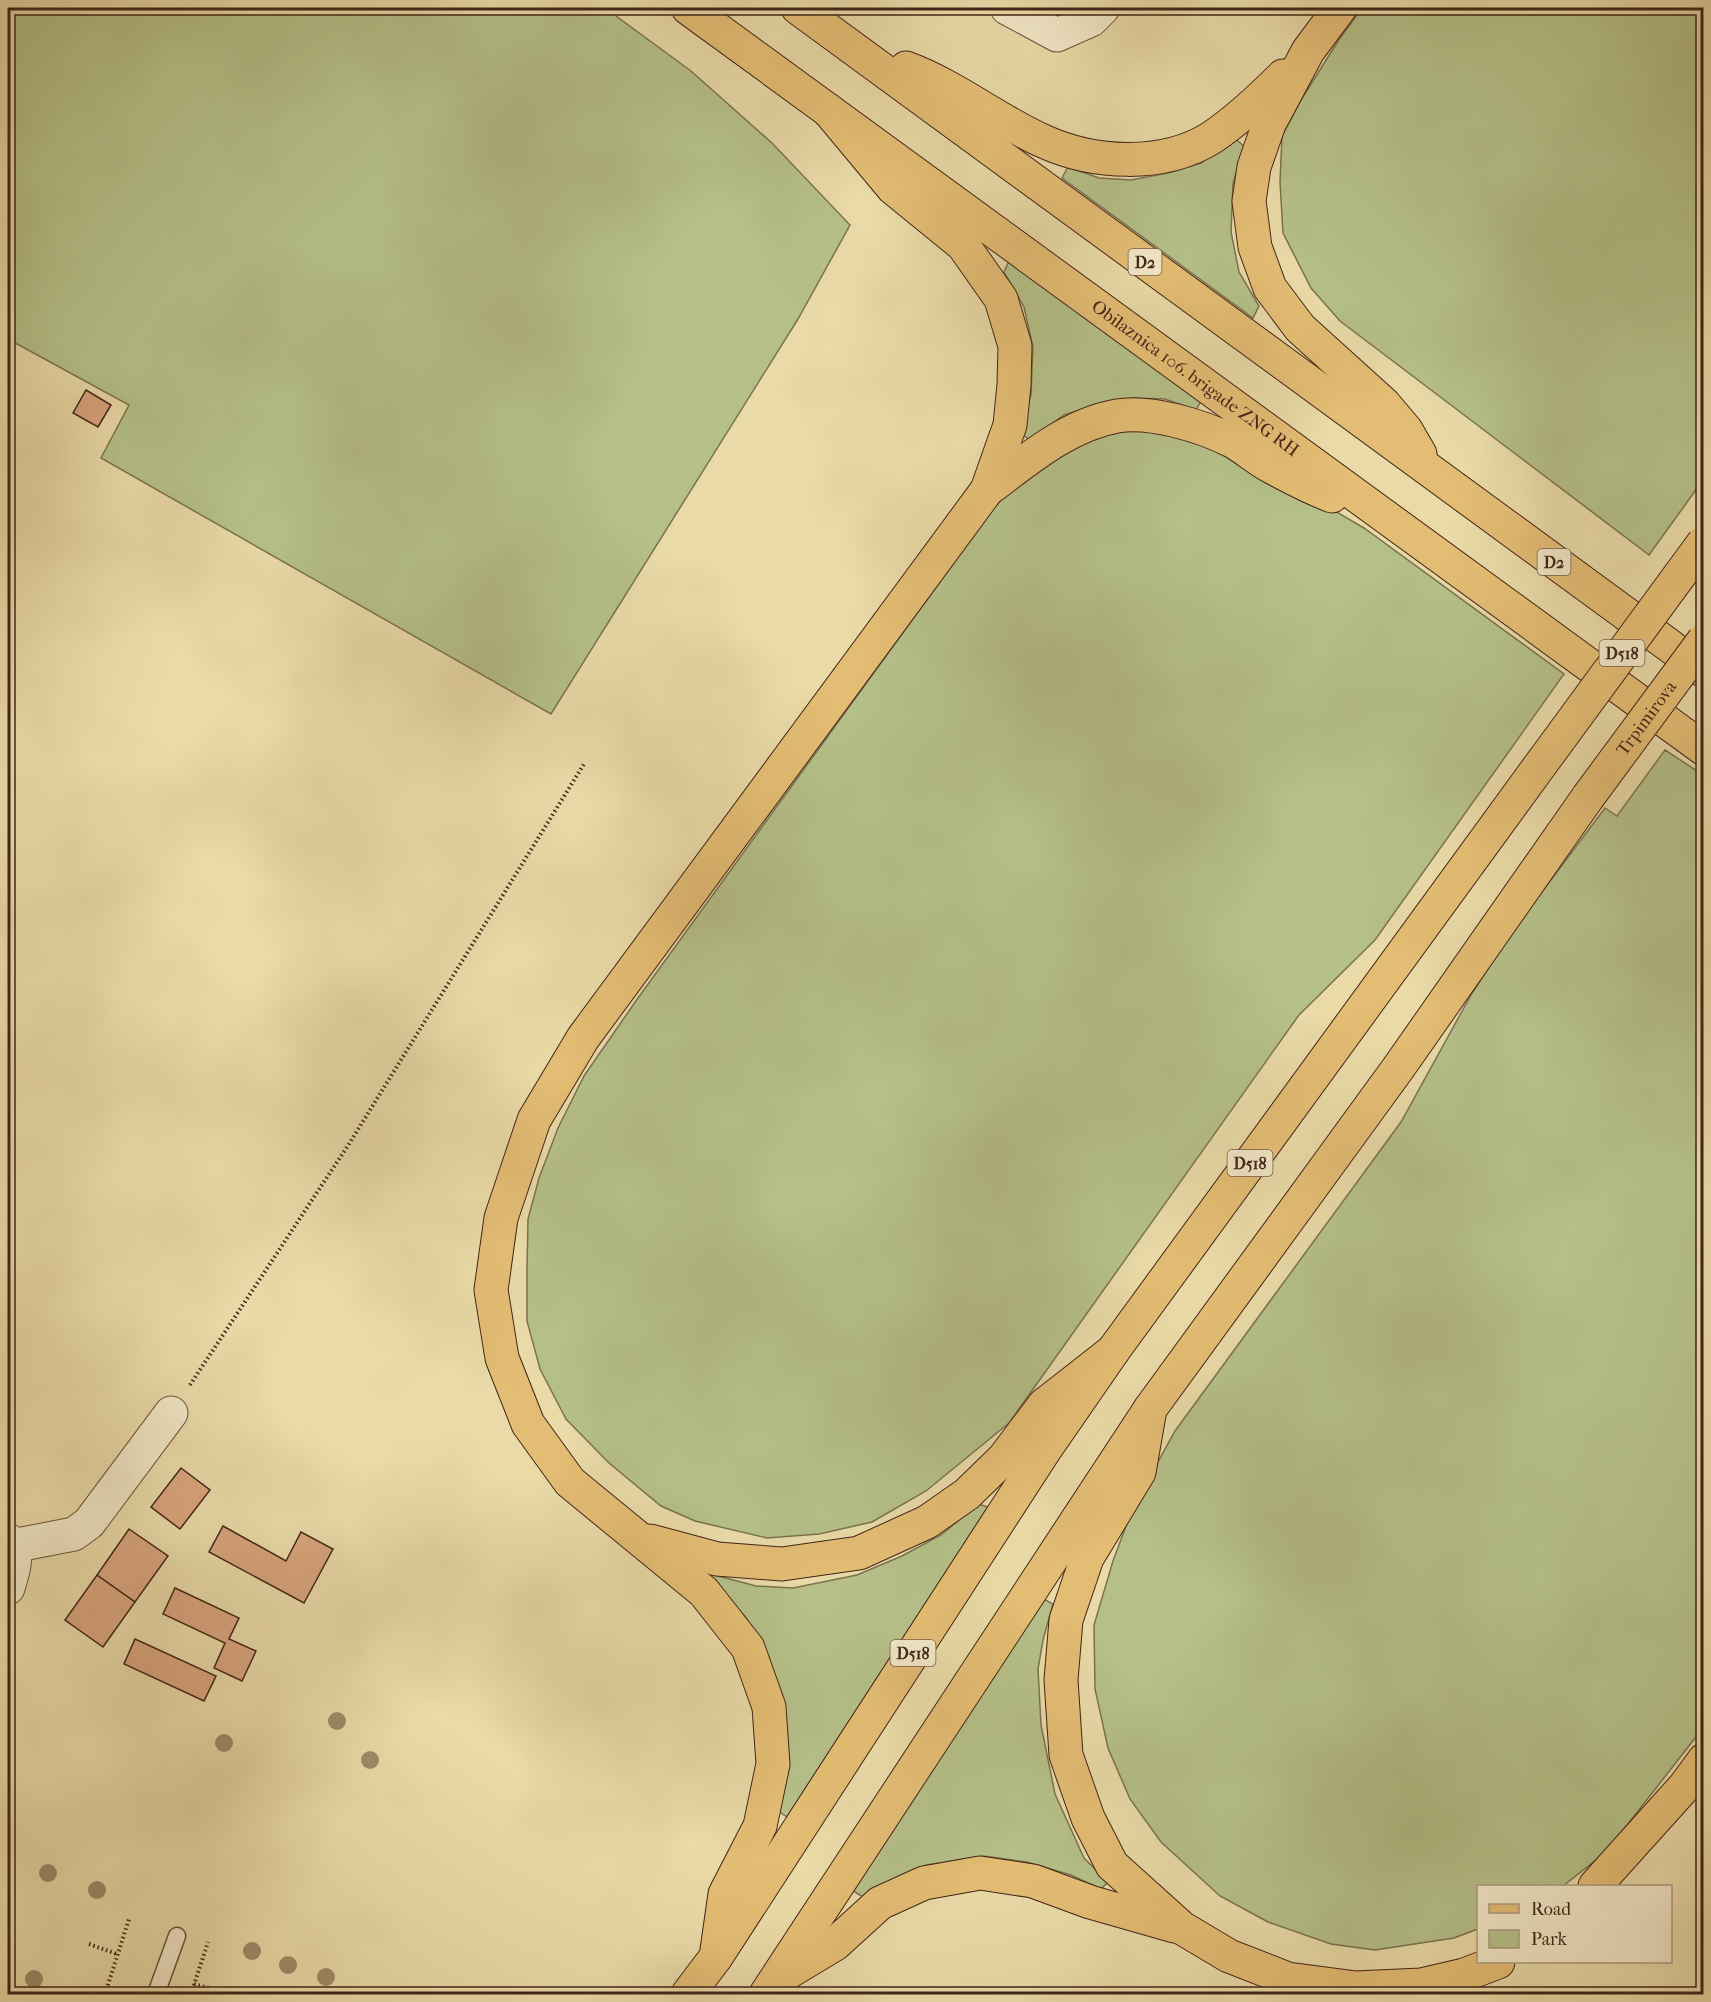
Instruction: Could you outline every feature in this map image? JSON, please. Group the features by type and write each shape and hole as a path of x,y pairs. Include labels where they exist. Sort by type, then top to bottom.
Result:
{"main road":[{"name":"Obilaznica 106. brigade ZNG RH","path":"688,8 1704,749"},
{"name":"D2","path":"798,8 1704,671"},
{"path":"860,52 915,72 962,95 1044,142 1083,155 1128,160 1169,155 1209,139 1246,113 1308,51 1341,8"},
{"path":"1308,51 1269,124 1254,167 1249,201 1255,247 1270,288 1300,328 1384,404 1406,430 1430,471"},
{"path":"828,110 893,188 963,245 1001,299 1015,346 1014,385 1010,425 987,490"},
{"path":"716,1957 725,1894 760,1826 773,1764 769,1707 748,1648 704,1592 570,1482 528,1424 502,1358 492,1290 501,1218 534,1119 583,1038 987,490 1038,451 1078,429 1118,416 1154,416 1197,426 1233,441 1279,470 1327,494 1386,517"},
{"name":"D518","path":"688,1995 716,1957 1046,1448 1113,1351 1704,542"},
{"name":"Trpimirova","path":"771,1987 1150,1409 1399,1067 1588,797 1704,640"},
{"path":"642,1539 717,1559 782,1564 859,1553 927,1522 967,1494 1004,1458 1044,1405 1113,1351"},
{"path":"1150,1409 1139,1472 1088,1558 1066,1620 1061,1680 1066,1755 1088,1818 1112,1865 1182,1928 1229,1956 1288,1979 1356,1988 1420,1985 1464,1975 1495,1963"},
{"path":"1597,1885 1685,1786 1704,1760"},
{"path":"771,1987 835,1944 880,1903 924,1883 980,1873 1034,1881 1090,1902 1182,1928"}],"street":[{"path":"1007,8 1057,35 1091,20 1103,8"},
{"path":"8,1588 15,1565 15,1556 10,1543 74,1534 89,1523 171,1413"}],"lane":[{"path":"156,1995 177,1936"}],"path":[{"path":"171,1413 349,1144 584,764"},
{"path":"105,1995 129,1919"},
{"path":"191,1995 208,1942"},
{"path":"89,1944 117,1954"},
{"path":"194,1984 224,1992"}],"green space":[{"path":"8,8 605,8 691,71 772,143 850,225 798,319 551,714 101,458 129,405 8,339"},
{"path":"1362,8 1703,8 1703,480 1649,555 1340,321 1311,288 1283,233 1280,182 1282,136 1301,100"},
{"path":"1234,138 1244,146 1233,183 1231,232 1239,272 1259,306 1253,318 1062,178 1068,167 1099,178 1131,180 1168,173 1201,163"},
{"path":"1009,261 1202,399 1196,410 1165,399 1133,398 1096,405 1064,415 1030,440 1020,433 1031,395 1033,347 1024,307 1004,272"},
{"path":"1151,427 1222,445 1364,528 1564,674 1375,940 1299,1015 1009,1423 926,1491 872,1522 819,1534 767,1538 695,1521 661,1506 609,1463 566,1419 540,1369 527,1321 528,1219 539,1178 558,1128 584,1076 638,998 992,510 1016,483 1065,444 1111,428"},
{"path":"1665,750 1703,775 1703,1728 1606,1852 1564,1885 1477,1885 1477,1929 1454,1938 1375,1950 1331,1944 1268,1922 1220,1896 1161,1842 1130,1799 1108,1748 1095,1689 1094,1625 1113,1561 1133,1507 1175,1431 1401,1122 1471,995 1511,933 1605,808 1617,816"},
{"path":"978,1504 988,1507 787,1817 778,1811 769,1658 745,1616 700,1580 703,1572 756,1586 793,1588 857,1575 902,1556 941,1535"},
{"path":"1042,1598 1053,1604 1038,1669 1041,1725 1055,1794 1084,1858 1108,1882 1101,1889 1071,1875 1027,1862 984,1856 926,1865 863,1897 853,1891"}],"building":[{"path":"86,390 111,405 98,427 73,413"},
{"path":"181,1468 210,1490 180,1529 151,1507"},
{"path":"223,1526 286,1561 301,1532 333,1549 304,1603 209,1552"},
{"path":"129,1529 168,1556 135,1602 97,1575"},
{"path":"97,1575 135,1602 103,1647 65,1620"},
{"path":"175,1588 239,1618 229,1639 256,1651 242,1681 214,1668 225,1643 163,1614"},
{"path":"135,1639 216,1676 204,1701 124,1664"}]}
